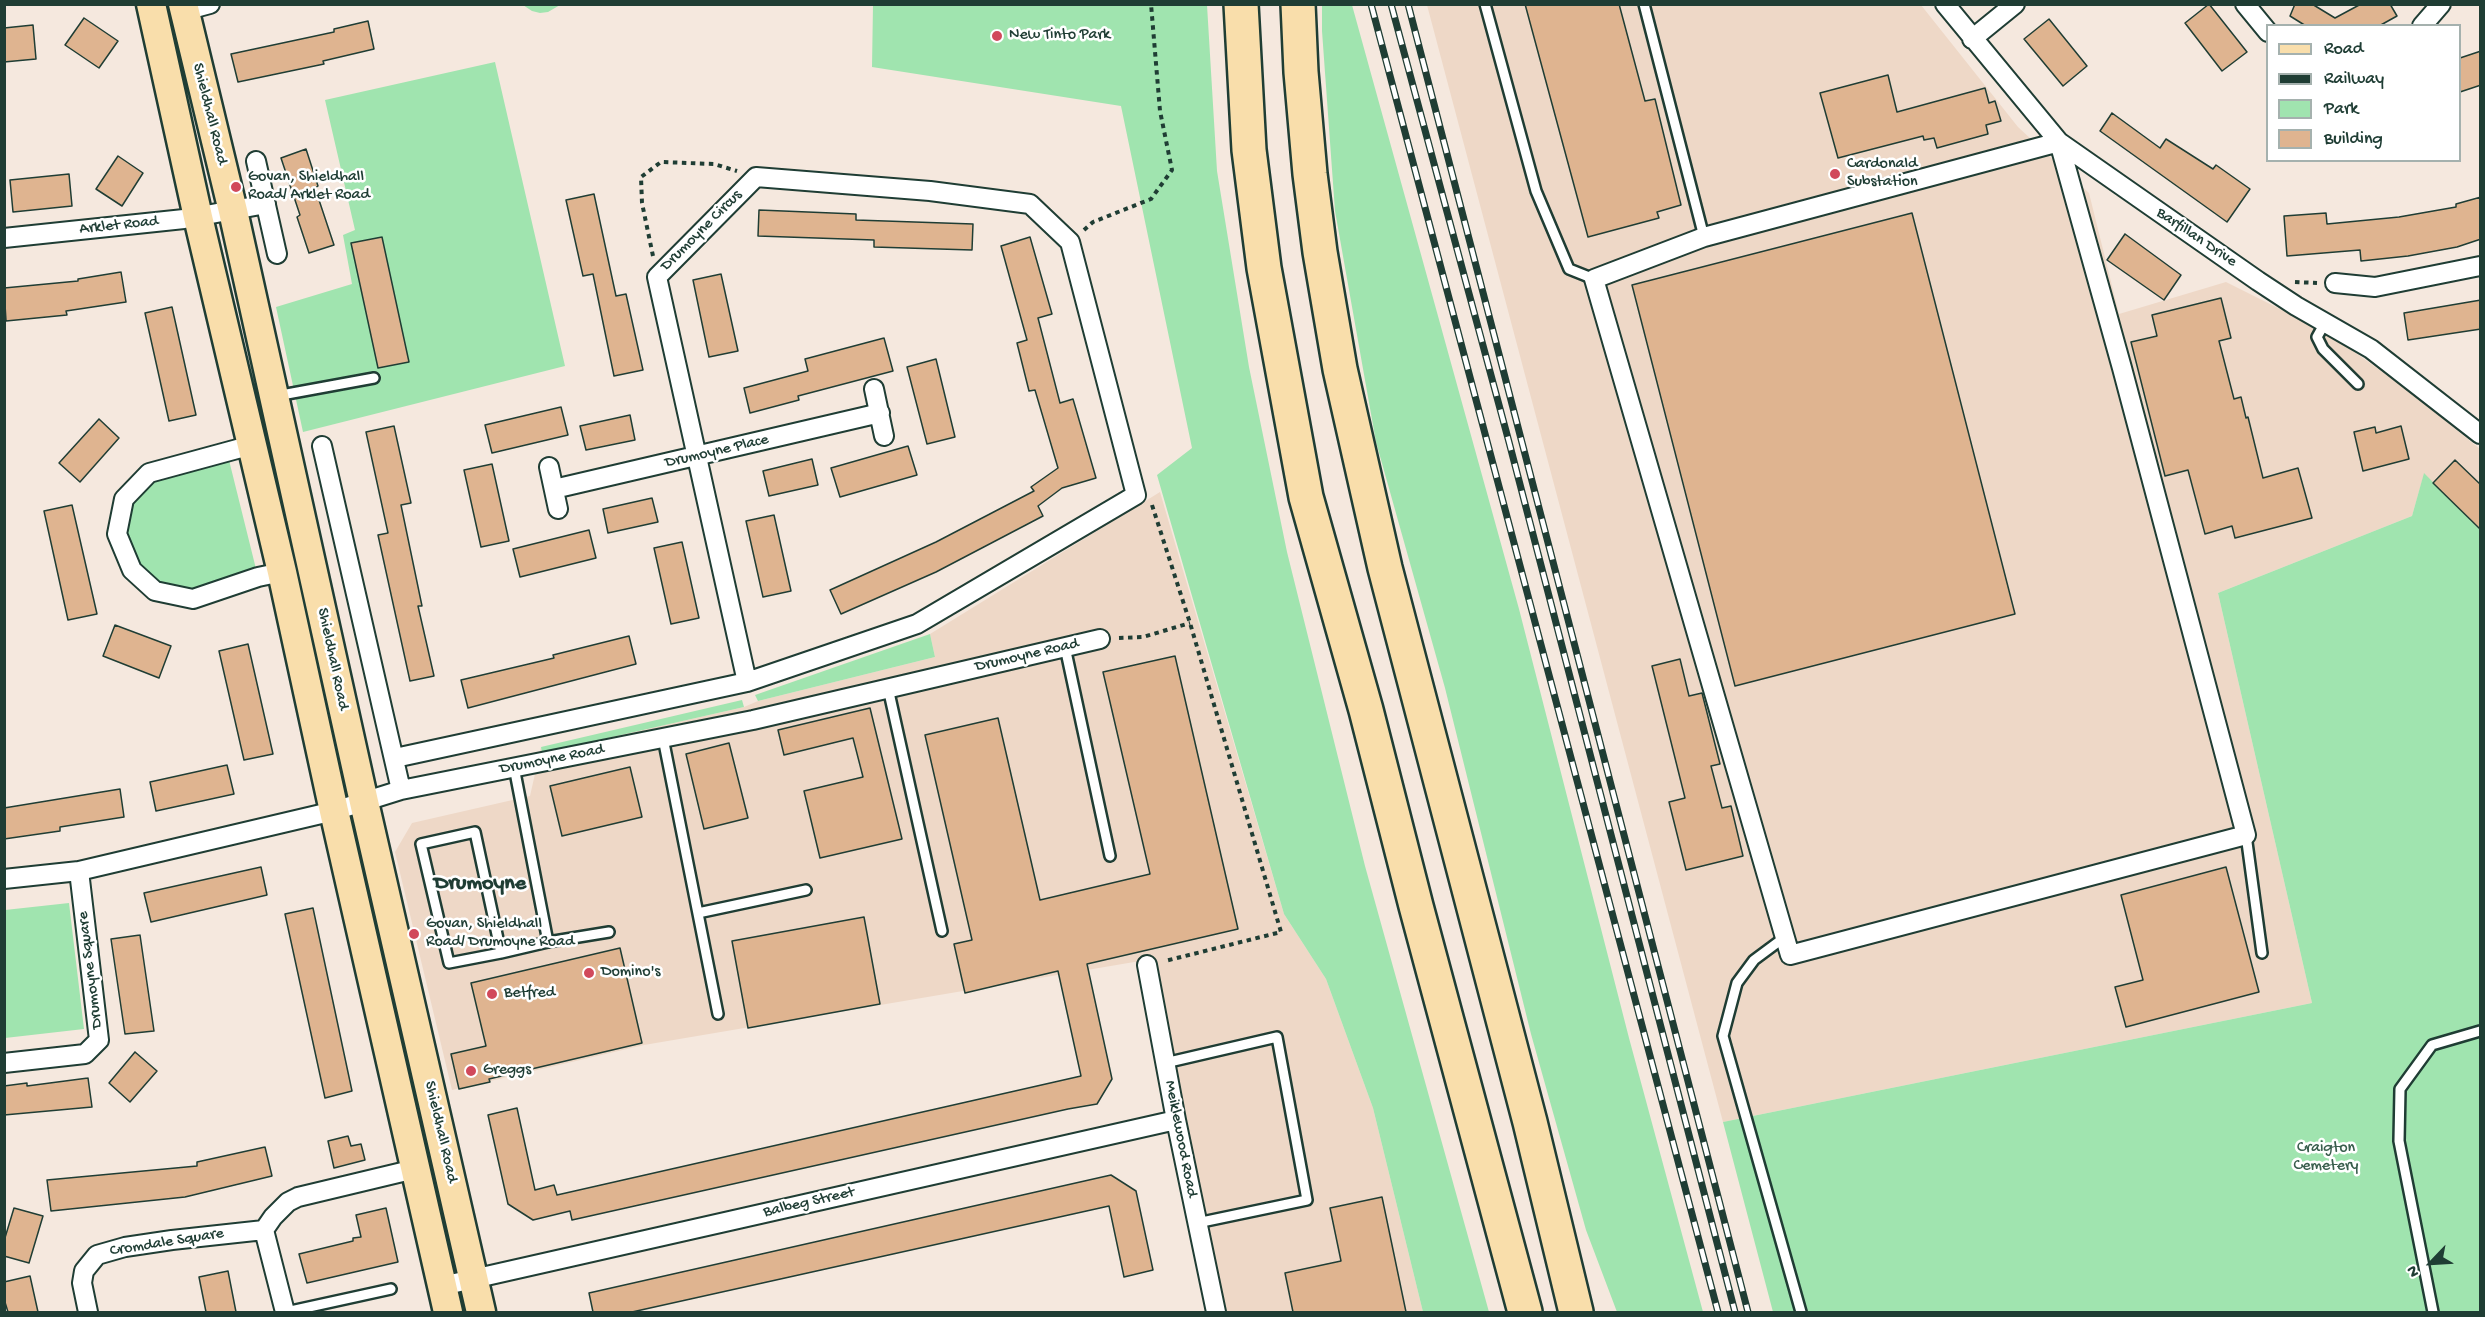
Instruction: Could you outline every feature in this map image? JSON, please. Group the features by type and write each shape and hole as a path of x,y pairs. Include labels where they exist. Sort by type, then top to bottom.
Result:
{"highway":[{"path":"1241,4 1249,150 1264,268 1306,497 1366,710 1525,1312"},
{"path":"1298,4 1310,174 1320,252 1340,369 1395,611 1530,1122 1576,1312"},
{"path":"1530,1122 1600,1312"}],"main road":[{"name":"Shieldhall Road","path":"151,4 198,217 282,572 445,1299"},
{"name":"Shieldhall Road","path":"192,6 232,212 363,802 481,1312"}],"street":[{"name":"Barfillan Drive","path":"1945,4 2059,142 2296,306 2326,321 2371,349 2481,434"},
{"path":"1972,39 2015,4"},
{"path":"2245,4 2266,30"},
{"path":"2424,24 2441,4"},
{"path":"2059,142 2246,836 1790,955 1594,279 1704,237 2059,142"},
{"path":"256,161 277,254"},
{"name":"Drumoyne Circus","path":"747,682 695,457 657,277 756,177 930,191 1030,204 1070,242"},
{"name":"Arklet Road","path":"4,238 198,217 266,204"},
{"path":"1070,242 1136,495"},
{"path":"2335,283 2375,287 2481,266"},
{"path":"874,389 884,436"},
{"name":"Drumoyne Place","path":"554,489 880,413"},
{"path":"252,445 149,473 124,499 117,534 132,570 155,591 193,599 258,577 282,572"},
{"path":"322,446 396,758 401,790"},
{"path":"549,467 558,509"},
{"name":"Drumoyne Road","path":"396,758 747,682 917,624 1136,495"},
{"name":"Drumoyne Road","path":"4,879 79,871 334,811 401,790 663,738 1100,639"},
{"name":"Drumoyne Square","path":"4,1063 85,1054 99,1040 79,871"},
{"name":"Meiklewood Road","path":"1148,965 1176,1120 1216,1312"},
{"name":"Balbeg Street","path":"445,1299 474,1278 1176,1120"},
{"path":"286,1312 264,1230 273,1217 288,1202 298,1197 415,1169"},
{"name":"Cromdale Square","path":"88,1312 82,1283 84,1271 97,1255 125,1247 264,1230"}],"lane":[{"path":"1485,4 1536,191 1569,269 1594,279"},
{"path":"1644,4 1704,237"},
{"path":"2326,321 2317,337 2323,350 2358,384"},
{"path":"274,396 374,378"},
{"path":"1065,647 1110,856"},
{"path":"888,688 942,931"},
{"path":"663,738 718,1014"},
{"path":"514,767 548,942"},
{"path":"501,953 475,832 421,844 449,963 501,953 548,942 609,932"},
{"path":"2246,836 2262,953"},
{"path":"698,914 806,890"},
{"path":"1785,937 1754,960 1737,983 1723,1036 1801,1312"},
{"path":"2433,1312 2399,1141 2400,1089 2432,1045 2481,1031"},
{"path":"1165,1063 1277,1037 1307,1200 1197,1222"},
{"path":"286,1312 391,1289"}],"path":[{"path":"1070,242 1093,222 1151,199 1172,170 1160,111 1151,4"},
{"path":"657,277 642,204 641,177 661,162 714,164 756,177"},
{"path":"1136,495 1151,504 1190,623 1281,932 1148,965"},
{"path":"1100,639 1143,637 1190,623"}],"shaded area":[{"path":"1427,5 1921,5 2018,127 2089,193 2119,314 2226,282 2328,333 2406,389 2480,449 2480,530 2424,474 2412,516 2218,593 2312,1003 1723,1122"},
{"path":"1160,492 1284,914 1326,979 1373,1108 1423,1312 1227,1312 1146,960 644,1045 452,1090 395,852 412,823 530,796 541,747 542,753 744,707 758,701 935,657 930,634"}],"green space":[{"path":"523,5 560,5 548,12 540,13"},
{"path":"873,5 1207,5 1217,171 1249,367 1287,552 1365,866 1489,1312 1423,1312 1373,1108 1326,979 1284,914 1157,475 1192,448 1121,106 872,67"},
{"path":"1322,5 1352,5 1519,609 1629,1038 1703,1312 1617,1312 1586,1230 1531,1034 1445,688 1376,442 1335,211"},
{"path":"495,62 565,366 303,432 276,307 352,284 343,235 355,230 325,100"},
{"path":"227,452 258,577 193,599 155,591 117,534 124,499 149,473"},
{"name":"Craigton Cemetery","path":"2424,473 2480,530 2480,1312 1773,1312 1723,1122 2312,1003 2218,593 2412,516"},
{"path":"930,634 935,657 758,701 755,695"},
{"path":"742,700 744,707 542,753 541,747"},
{"path":"69,903 84,1029 5,1038 5,910"}],"building":[{"path":"1525,4 1619,4 1645,101 1655,99 1681,205 1657,212 1659,218 1588,237"},
{"path":"2209,4 2247,52 2222,71 2185,23"},
{"path":"2295,4 2312,4 2335,18 2361,4 2390,4 2397,16 2383,24 2303,24 2290,16"},
{"path":"84,18 118,41 99,68 65,45"},
{"path":"2049,19 2087,66 2063,86 2024,39"},
{"path":"368,21 374,49 323,61 324,64 238,82 231,54 334,32 334,29"},
{"path":"33,25 36,59 4,62 4,28"},
{"path":"2481,51 2481,85 2461,92 2461,58"},
{"path":"1888,75 1897,112 1985,88 1989,103 1995,101 2001,121 1986,125 1988,134 1937,148 1934,138 1924,140 1923,136 1838,158 1820,93"},
{"path":"2112,113 2160,148 2166,139 2213,169 2216,165 2250,189 2227,222 2100,131"},
{"path":"306,149 318,186 315,188 334,245 309,253 297,217 300,215 281,158"},
{"path":"118,156 143,173 122,206 96,189"},
{"path":"69,174 72,206 13,212 10,180"},
{"path":"594,194 616,296 626,294 643,370 614,376 593,274 583,276 566,200"},
{"path":"2481,197 2481,239 2457,247 2408,256 2361,261 2360,250 2287,256 2284,216 2326,213 2327,224 2399,217 2456,207 2456,204"},
{"path":"759,210 856,214 856,220 973,224 972,250 874,247 874,240 758,236"},
{"path":"1912,213 2015,614 1735,686 1632,285"},
{"path":"2125,234 2181,275 2164,300 2107,260"},
{"path":"382,237 409,362 378,368 351,243"},
{"path":"1030,237 1052,314 1038,318 1060,403 1073,399 1096,478 1062,488 1038,506 1043,516 936,572 841,614 830,590 936,542 1034,491 1031,487 1058,468 1035,390 1029,391 1017,343 1027,340 1001,246"},
{"path":"121,272 126,302 66,311 67,315 6,321 4,288 78,281 78,279"},
{"path":"721,274 738,351 709,357 693,280"},
{"path":"2221,298 2231,338 2219,341 2234,399 2241,397 2246,418 2248,417 2263,478 2298,468 2312,518 2235,538 2232,526 2205,534 2188,470 2165,476 2131,342 2157,336 2152,315"},
{"path":"2481,300 2481,329 2408,340 2404,313"},
{"path":"172,307 196,415 169,421 145,313"},
{"path":"884,338 893,371 798,396 799,400 750,413 744,388 808,371 805,359"},
{"path":"936,359 955,437 927,444 907,367"},
{"path":"561,407 568,435 492,453 485,425"},
{"path":"630,415 635,440 586,450 580,426"},
{"path":"99,419 119,438 80,482 59,463"},
{"path":"394,426 411,503 401,505 422,606 418,606 434,676 410,681 378,535 388,533 366,432"},
{"path":"2401,426 2409,459 2363,471 2354,432 2375,427 2376,433"},
{"path":"908,446 917,475 840,497 831,468"},
{"path":"812,459 818,485 769,496 763,471"},
{"path":"2455,460 2481,485 2481,530 2433,483"},
{"path":"492,464 509,541 481,547 464,470"},
{"path":"652,498 658,522 608,533 603,509"},
{"path":"72,505 97,614 68,620 44,511"},
{"path":"774,515 791,591 763,597 746,521"},
{"path":"589,530 596,558 520,577 513,549"},
{"path":"682,542 699,618 671,624 654,548"},
{"path":"115,625 171,646 159,678 103,656"},
{"path":"629,636 636,664 468,708 461,680 554,658 553,655"},
{"path":"248,644 273,754 244,760 219,651"},
{"path":"1175,656 1238,929 1087,964 1112,1079 1097,1104 572,1220 570,1211 533,1220 508,1204 488,1115 517,1108 535,1190 554,1185 557,1195 1081,1076 1058,971 965,993 954,944 972,940 925,735 998,718 1040,900 1150,874 1103,672"},
{"path":"1680,659 1689,696 1702,693 1720,764 1711,766 1722,808 1731,806 1743,856 1686,870 1669,802 1685,798 1652,666"},
{"path":"870,708 902,839 820,858 804,791 863,777 853,738 784,755 778,730"},
{"path":"729,743 748,818 704,829 686,754"},
{"path":"227,765 234,794 156,811 150,782"},
{"path":"630,767 642,817 562,836 550,786"},
{"path":"120,789 124,817 60,827 60,831 4,839 4,808"},
{"path":"261,867 267,895 151,922 144,893"},
{"path":"2226,867 2259,992 2126,1027 2115,987 2143,980 2121,895"},
{"path":"313,908 352,1091 325,1098 285,914"},
{"path":"864,917 880,1004 748,1028 732,941"},
{"path":"140,935 154,1031 125,1034 111,939"},
{"path":"620,948 642,1043 489,1079 490,1082 459,1089 451,1054 486,1046 471,983"},
{"path":"135,1052 157,1071 130,1102 109,1083"},
{"path":"88,1078 92,1107 4,1115 4,1086 27,1083 27,1086"},
{"path":"348,1136 351,1146 361,1144 365,1160 334,1168 328,1141"},
{"path":"265,1147 272,1176 185,1197 51,1211 47,1180 197,1166 197,1162"},
{"path":"1111,1175 1136,1191 1153,1270 1124,1277 1109,1206 632,1312 593,1312 589,1293"},
{"path":"1382,1197 1406,1312 1293,1312 1285,1273 1341,1261 1330,1208"},
{"path":"14,1208 43,1216 29,1263 4,1256 4,1241"},
{"path":"386,1208 398,1262 307,1283 299,1254 361,1237 356,1215"},
{"path":"228,1271 236,1312 206,1312 199,1277"},
{"path":"30,1276 38,1312 8,1312 4,1299 4,1282"}],"railway":[{"path":"1371,4 1718,1312"},
{"path":"1391,4 1509,442 1735,1312"},
{"path":"1408,4 1748,1312"}],"place":[{"name":"New Tinto Park","path":"997,36"},
{"name":"Cardonald Substation","path":"1835,174"},
{"name":"Govan, Shieldhall Road/ Arklet Road","path":"236,187"},
{"name":"Govan, Shieldhall Road/ Drumoyne Road","path":"414,934"},
{"name":"Domino's","path":"589,973"},
{"name":"Betfred","path":"492,994"},
{"name":"Greggs","path":"471,1071"}],"district":[{"name":"Drumoyne","path":"480,885"}]}
